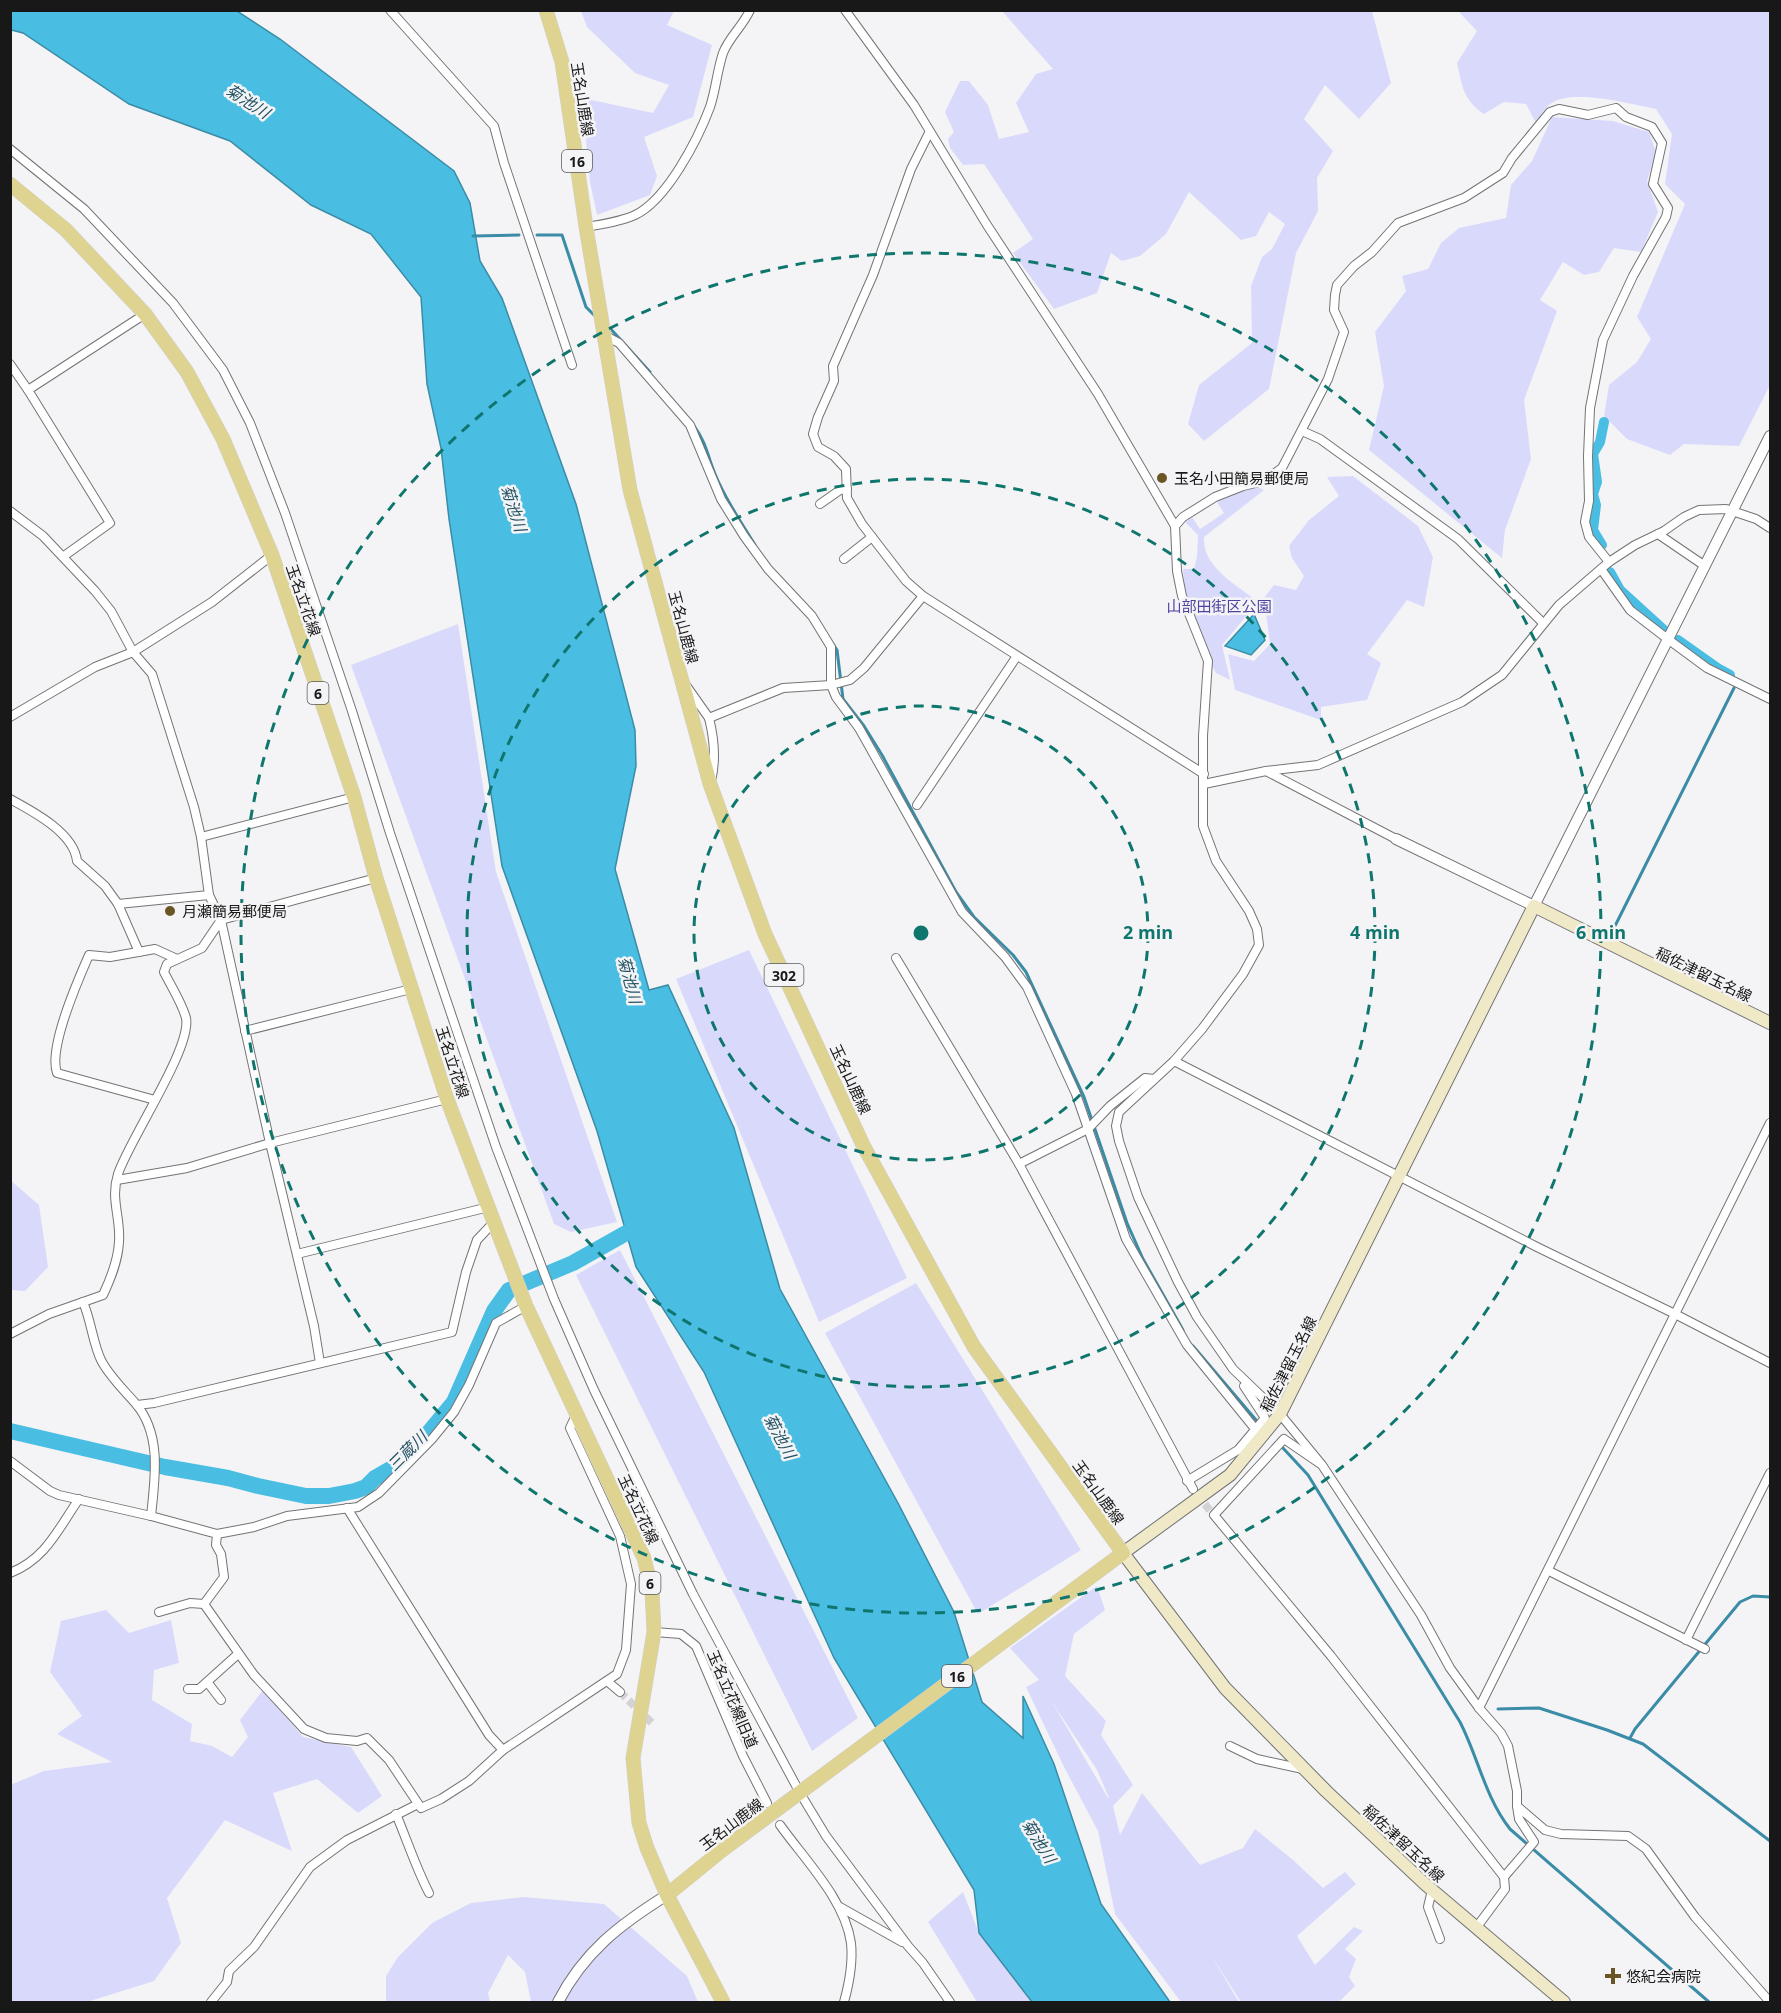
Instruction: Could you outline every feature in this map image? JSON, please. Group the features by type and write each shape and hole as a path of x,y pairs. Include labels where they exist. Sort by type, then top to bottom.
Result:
{"main road":[{"name":"玉名山鹿線","path":"546,10 562,62 586,227 630,490 710,784 765,934 863,1145 974,1347 1123,1553 721,1851 667,1895"},
{"name":"玉名立花線","path":"10,184 66,230 145,314 187,372 223,439 272,555 354,797 376,878 447,1099 526,1306 644,1558 652,1591 654,1632 633,1758 639,1823 650,1857 667,1895 723,2002"},
{"name":"稲佐津留玉名線","path":"1564,2002 1432,1890 1304,1769 1225,1688 1123,1553 1230,1474 1280,1414 1534,906 1770,1023"}],"street":[{"path":"390,10 495,126 504,164 572,365"},
{"path":"586,227 636,215 662,194 699,132 710,105 724,53 750,10"},
{"path":"845,10 914,105 993,235 1098,394 1175,526 1177,571 1182,596 1208,661 1203,736 1203,826 1216,861 1249,911 1257,929 1259,945 1243,974 1224,1001 1174,1061 1119,1112 1116,1126 1138,1197 1178,1282 1197,1317 1265,1418 1238,1450 1186,1481"},
{"path":"1175,526 1215,497 1243,486 1264,482 1282,468 1328,379 1344,332 1334,309 1338,285 1398,223 1464,198 1503,173 1512,158 1550,112 1559,109 1588,115 1616,108 1626,117 1652,127 1662,143 1653,184 1668,208 1666,217 1633,276 1603,340 1590,408 1589,501 1585,522 1589,537 1609,562"},
{"path":"929,133 911,169 870,283 832,366 834,381 813,434 818,447 834,456 846,469 847,498 872,537 906,581 923,596 1204,774"},
{"path":"10,149 84,209 173,303 223,370 250,423 285,513 493,1136 548,1285 594,1390 693,1594 804,1790 826,1836 950,2002"},
{"path":"28,390 145,314"},
{"path":"604,332 619,343 690,425 721,499 744,536 768,570 812,616 831,647 831,685 836,697 859,728 962,912 1005,957 1027,987 1076,1094 1118,1217 1132,1249 1187,1345 1256,1430"},
{"path":"10,364 110,523 64,556"},
{"path":"1302,431 1320,439 1458,539 1543,622"},
{"path":"1266,771 1396,839 1534,906 1770,436"},
{"path":"820,504 840,490 847,489"},
{"path":"1204,784 1266,771 1318,765 1462,702 1502,675 1559,605 1609,562 1699,510 1726,509 1756,519 1770,528"},
{"path":"10,511 43,536 64,556 111,611 133,652 152,674 194,807 201,837 209,895 221,920 270,1143 314,1326 320,1363"},
{"path":"1658,534 1705,566"},
{"path":"844,559 872,537"},
{"path":"10,717 95,667 133,652 212,602 272,555"},
{"path":"1601,569 1630,610 1707,668 1770,699"},
{"path":"709,718 783,688 831,685 850,680 864,668 923,596"},
{"path":"917,805 1017,656"},
{"path":"681,680 709,718 712,730 714,770 710,784"},
{"path":"201,837 354,797"},
{"path":"10,799 51,824 76,850 77,861 105,886 118,904 139,952"},
{"path":"10,1334 49,1314 104,1295 113,1274 119,1242 114,1195 118,1174 185,1035 186,1019 164,972 167,964 202,948 221,920 376,878"},
{"path":"118,904 209,895"},
{"path":"155,1100 57,1073 54,1066 56,1053 72,993 89,956 110,957 155,949 177,959"},
{"path":"896,958 1018,1164 1143,1394 1186,1481 1193,1489"},
{"path":"245,1031 411,989"},
{"path":"1174,1061 1398,1177 1770,1362"},
{"path":"1018,1164 1088,1129 1145,1078 1154,1078"},
{"path":"117,1180 187,1168 270,1143 447,1099"},
{"path":"1479,1708 1770,1124"},
{"path":"297,1254 489,1207"},
{"path":"137,1405 154,1403 452,1332 477,1240 495,1221"},
{"path":"83,1302 101,1360 137,1405 152,1429 156,1475 152,1516"},
{"path":"10,1461 50,1491 217,1534 254,1527 287,1516 358,1507 380,1493 432,1439 454,1412 469,1385 496,1323 526,1306"},
{"path":"1233,1369 1280,1414 1322,1465 1421,1615 1450,1668 1479,1708 1501,1733 1508,1746 1517,1791 1516,1806 1519,1819 1534,1842 1504,1876"},
{"path":"159,1612 190,1602 204,1604 254,1675 304,1729 326,1738 357,1740 367,1738 389,1760 421,1808 441,1799 469,1781 503,1750 617,1674 626,1650 631,1584 620,1536 570,1428 576,1415"},
{"path":"1322,1465 1284,1439 1214,1515 1331,1656 1504,1876 1505,1889 1476,1928"},
{"path":"1686,1640 1770,1473"},
{"path":"10,1573 23,1568 41,1554 79,1499"},
{"path":"347,1508 489,1735 503,1750"},
{"path":"204,1604 224,1577 221,1554 216,1545 217,1534"},
{"path":"1548,1571 1705,1649"},
{"name":"玉名立花線旧道","path":"654,1632 681,1634 696,1646 743,1756 767,1803"},
{"path":"188,1689 199,1689 208,1683 238,1654"},
{"path":"607,1681 620,1692"},
{"path":"208,1683 221,1700"},
{"path":"1230,1746 1257,1759 1304,1769"},
{"path":"211,2002 227,1982 229,1971 254,1947 310,1867 347,1840 418,1804"},
{"path":"1516,1806 1545,1830 1561,1834 1628,1836 1646,1849 1695,1917 1770,2002"},
{"path":"396,1814 415,1859 417,1870 429,1893"},
{"path":"780,1825 840,1907 851,1943 850,1969 844,2002"},
{"path":"1432,1890 1428,1907 1440,1939"},
{"path":"558,2002 581,1965 600,1943 631,1918 667,1895"},
{"path":"840,1907 908,1946"}],"green space":[{"path":"581,11 674,11 667,25 712,45 693,117 644,137 657,176 650,195 597,215 590,182 582,98 653,113 669,85 635,73 587,27"},
{"path":"1002,11 1372,11 1391,83 1359,119 1325,85 1304,119 1333,151 1317,178 1318,211 1296,253 1269,389 1204,441 1188,424 1199,385 1252,343 1251,286 1262,257 1272,249 1285,224 1269,212 1256,236 1241,240 1189,192 1166,234 1140,256 1122,261 1111,253 1097,293 1054,309 1013,253 1033,239 984,164 963,165 950,148 948,139 954,132 945,112 960,81 969,81 988,105 999,139 1029,132 1016,103 1036,74 1053,69"},
{"path":"1458,11 1770,11 1770,385 1739,446 1684,444 1670,455 1627,439 1604,416 1609,385 1637,362 1651,339 1637,317 1685,204 1665,184 1672,134 1656,109 1617,101 1572,97 1550,104 1536,123 1526,104 1504,102 1484,114 1468,98 1460,79 1457,63 1477,31"},
{"path":"1552,117 1613,121 1649,132 1656,152 1647,181 1658,212 1641,252 1614,248 1599,272 1584,275 1563,262 1540,300 1557,311 1524,400 1531,459 1505,530 1502,558 1369,450 1384,386 1375,332 1406,291 1402,276 1428,269 1441,243 1459,228 1506,218 1511,185 1532,161"},
{"path":"1353,476 1418,526 1433,557 1424,607 1407,600 1367,654 1381,663 1367,700 1321,707 1321,720 1235,690 1228,654 1254,661 1270,644 1264,598 1274,585 1296,590 1304,576 1292,558 1289,546 1309,520 1339,496 1327,477"},
{"name":"山部田街区公園","path":"1258,487 1264,490 1204,537 1205,548 1215,566 1231,582 1258,602 1222,645 1230,680 1216,673 1212,666 1208,649 1185,593 1183,569 1194,569 1198,535 1185,522 1192,517 1200,529 1224,513 1217,502 1229,495"},
{"path":"458,624 496,872 617,1222 571,1232 554,1224 351,665"},
{"path":"749,950 907,1278 819,1322 676,979"},
{"path":"10,1180 39,1205 48,1267 25,1291 11,1290"},
{"path":"620,1250 858,1718 812,1751 576,1275"},
{"path":"916,1283 1081,1550 978,1614 825,1333"},
{"path":"1097,1586 1105,1610 1074,1634 1065,1676 1106,1721 1101,1735 1133,1785 1113,1806 1120,1835 1142,1793 1200,1865 1243,1848 1255,1829 1323,1888 1345,1872 1356,1884 1297,1936 1315,1965 1354,1927 1363,1931 1345,1949 1356,1959 1349,1977 1355,1986 1339,2002 1241,2002 1211,1955 1239,2002 1181,2002 1115,1914 1098,1831 1026,1687 1039,1680 1010,1648","holes":["1052,1702 1097,1770 1109,1798"]},
{"path":"106,1610 129,1633 171,1620 179,1663 154,1670 152,1700 192,1724 190,1741 212,1746 232,1757 248,1737 240,1720 263,1690 303,1737 351,1747 382,1796 358,1813 317,1779 273,1793 292,1851 225,1820 167,1898 181,1943 154,1981 87,2002 11,2002 10,1785 44,1771 112,1762 57,1734 82,1716 50,1672 61,1621"},
{"path":"963,1892 979,1933 1031,2002 977,2002 928,1922"},
{"path":"523,1897 604,1904 687,1976 698,2002 531,2002 525,1972 508,1955 488,1993 490,2002 386,2002 386,1976 398,1957 432,1923 471,1903"}],"water":[{"name":"菊池川","path":"11,11 237,11 280,39 454,171 470,203 480,261 502,298 576,504 635,730 636,766 615,869 649,990 668,985 734,1128 780,1289 898,1503 954,1612 982,1702 1023,1738 1023,1696 1054,1764 1101,1904 1170,2002 1032,2002 979,1933 974,1890 834,1658 704,1372 636,1267 597,1131 502,866 449,519 441,448 427,384 421,297 371,234 311,205 230,141 129,104 23,33 11,30"},
{"path":"1254,614 1265,640 1251,655 1225,646"}],"waterway":[{"path":"473,236 519,235"},
{"path":"537,235 562,235 586,307 596,317"},
{"path":"608,326 650,372"},
{"path":"1602,545 1593,530 1596,505 1593,494 1597,482 1593,454 1600,442 1604,422"},
{"path":"694,426 724,492 755,545"},
{"path":"1610,572 1620,590 1665,631"},
{"path":"1678,640 1730,675"},
{"path":"833,644 837,650 843,699 864,726 882,755 956,892 974,917 1013,955 1026,972 1084,1097 1127,1223 1143,1259 1183,1330"},
{"path":"1611,934 1734,688"},
{"name":"三蔵川","path":"10,1431 165,1467 228,1478 306,1496 329,1496 355,1491 366,1487 375,1478 394,1467 425,1437 454,1402 494,1311 509,1290 573,1263 644,1223"},
{"path":"1193,1346 1256,1420"},
{"path":"1282,1447 1308,1475 1460,1722 1494,1804 1510,1829 1709,2002"},
{"path":"1630,1738 1740,1602 1753,1596 1770,1597"},
{"path":"1498,1709 1539,1708 1643,1744 1770,1841"}],"tunnel":[{"path":"1197,1495 1214,1515"},
{"path":"620,1692 652,1723"}],"place":[{"name":"玉名小田簡易郵便局","path":"1162,478"},
{"name":"月瀬簡易郵便局","path":"170,911"},
{"name":"悠紀会病院","path":"1613,1976"}]}
